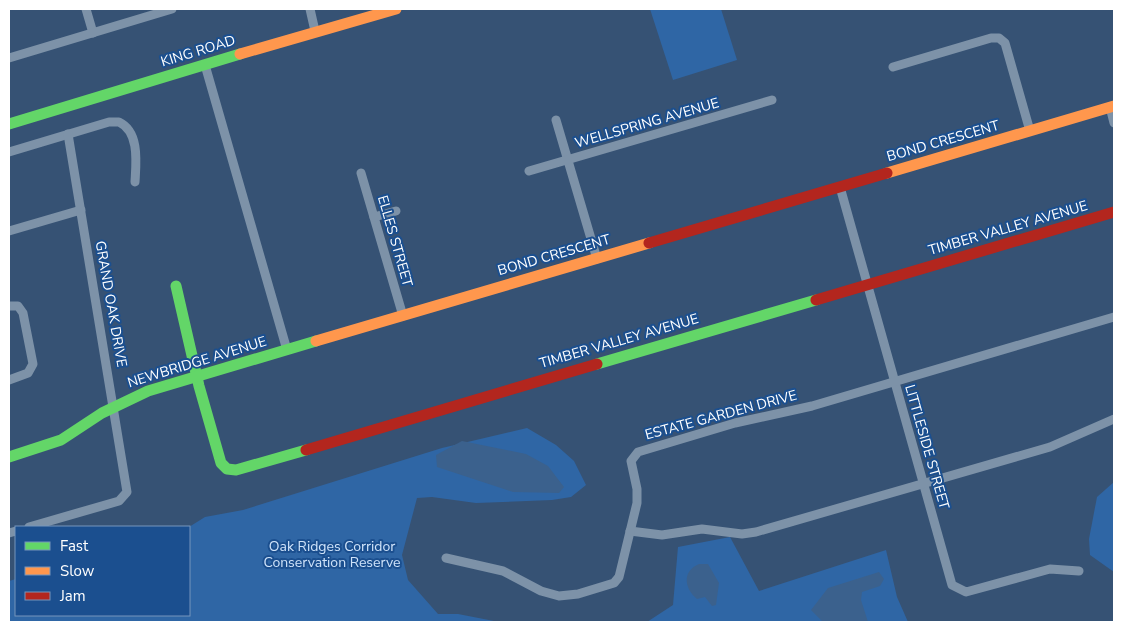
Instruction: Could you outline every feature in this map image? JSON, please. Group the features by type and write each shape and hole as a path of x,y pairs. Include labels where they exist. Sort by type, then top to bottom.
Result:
{"street":[{"path":"86,9 93,33"},
{"path":"9,58 172,9"},
{"path":"310,9 315,31"},
{"name":"KING ROAD","path":"9,124 315,31 396,9"},
{"path":"893,66 992,38 999,38 1005,43 1030,131"},
{"path":"205,65 287,350"},
{"name":"WELLSPRING AVENUE","path":"529,171 772,100"},
{"path":"1112,107 1114,123"},
{"name":"BOND CRESCENT","path":"287,350 1112,107"},
{"path":"556,120 597,259"},
{"path":"9,152 109,122 123,124 130,132 137,157 135,182"},
{"name":"GRAND OAK DRIVE","path":"32,526 119,501 128,492 68,134"},
{"name":"ELLES STREET","path":"361,173 403,316"},
{"name":"LITTLESIDE STREET","path":"840,188 865,285 952,585 958,590 966,592 1050,569 1079,571"},
{"path":"9,231 81,210"},
{"path":"374,217 396,211"},
{"name":"TIMBER VALLEY AVENUE","path":"176,286 197,376 221,462 227,469 236,470 1114,212"},
{"path":"9,306 18,306 23,313 33,364 28,373 9,380"},
{"name":"ESTATE GARDEN DRIVE","path":"446,558 503,571 541,591 568,596 610,586 617,581 630,531 637,497 631,461 638,452 894,381 1114,317"},
{"name":"NEWBRIDGE AVENUE","path":"9,457 61,440 114,407 148,391 287,350"},
{"path":"630,531 662,535 702,529 742,534 756,532 1050,447 1114,419"}],"green space":[{"path":"650,9 721,9 737,60 673,80"},
{"name":"Oak Ridges Corridor Conservation Reserve","path":"527,428 556,445 574,461 586,485 571,497 552,500 476,503 432,497 417,498 402,555 408,580 438,614 458,614 499,622 9,622 9,581 15,579 15,616 190,616 190,526 205,517 243,510 442,448"},
{"path":"1114,482 1114,572 1090,555 1089,539 1097,497"},
{"path":"730,537 759,591 886,550 897,597 908,622 647,622 673,605 678,547"}],"shaded area":[{"path":"462,441 526,454 548,466 564,487 559,493 513,492 437,467 436,455"},
{"path":"699,564 708,564 719,583 716,605 712,606 705,597 697,599 689,590 687,575"},
{"path":"879,572 884,579 880,586 862,592 861,600 868,622 823,622 811,610 828,588"}],"traffic: fast":[{"path":"9,124 240,54"},
{"path":"176,286 199,386 221,463 227,469 236,470 306,450"},
{"path":"597,364 816,300"},
{"path":"9,457 61,440 102,413 148,391 316,341"}],"traffic: slow":[{"path":"240,54 396,9"},
{"path":"887,173 1114,106"},
{"path":"316,341 649,243"}],"traffic: jam":[{"path":"649,243 887,173"},
{"path":"816,300 1114,212"},
{"path":"306,450 597,364"}]}
